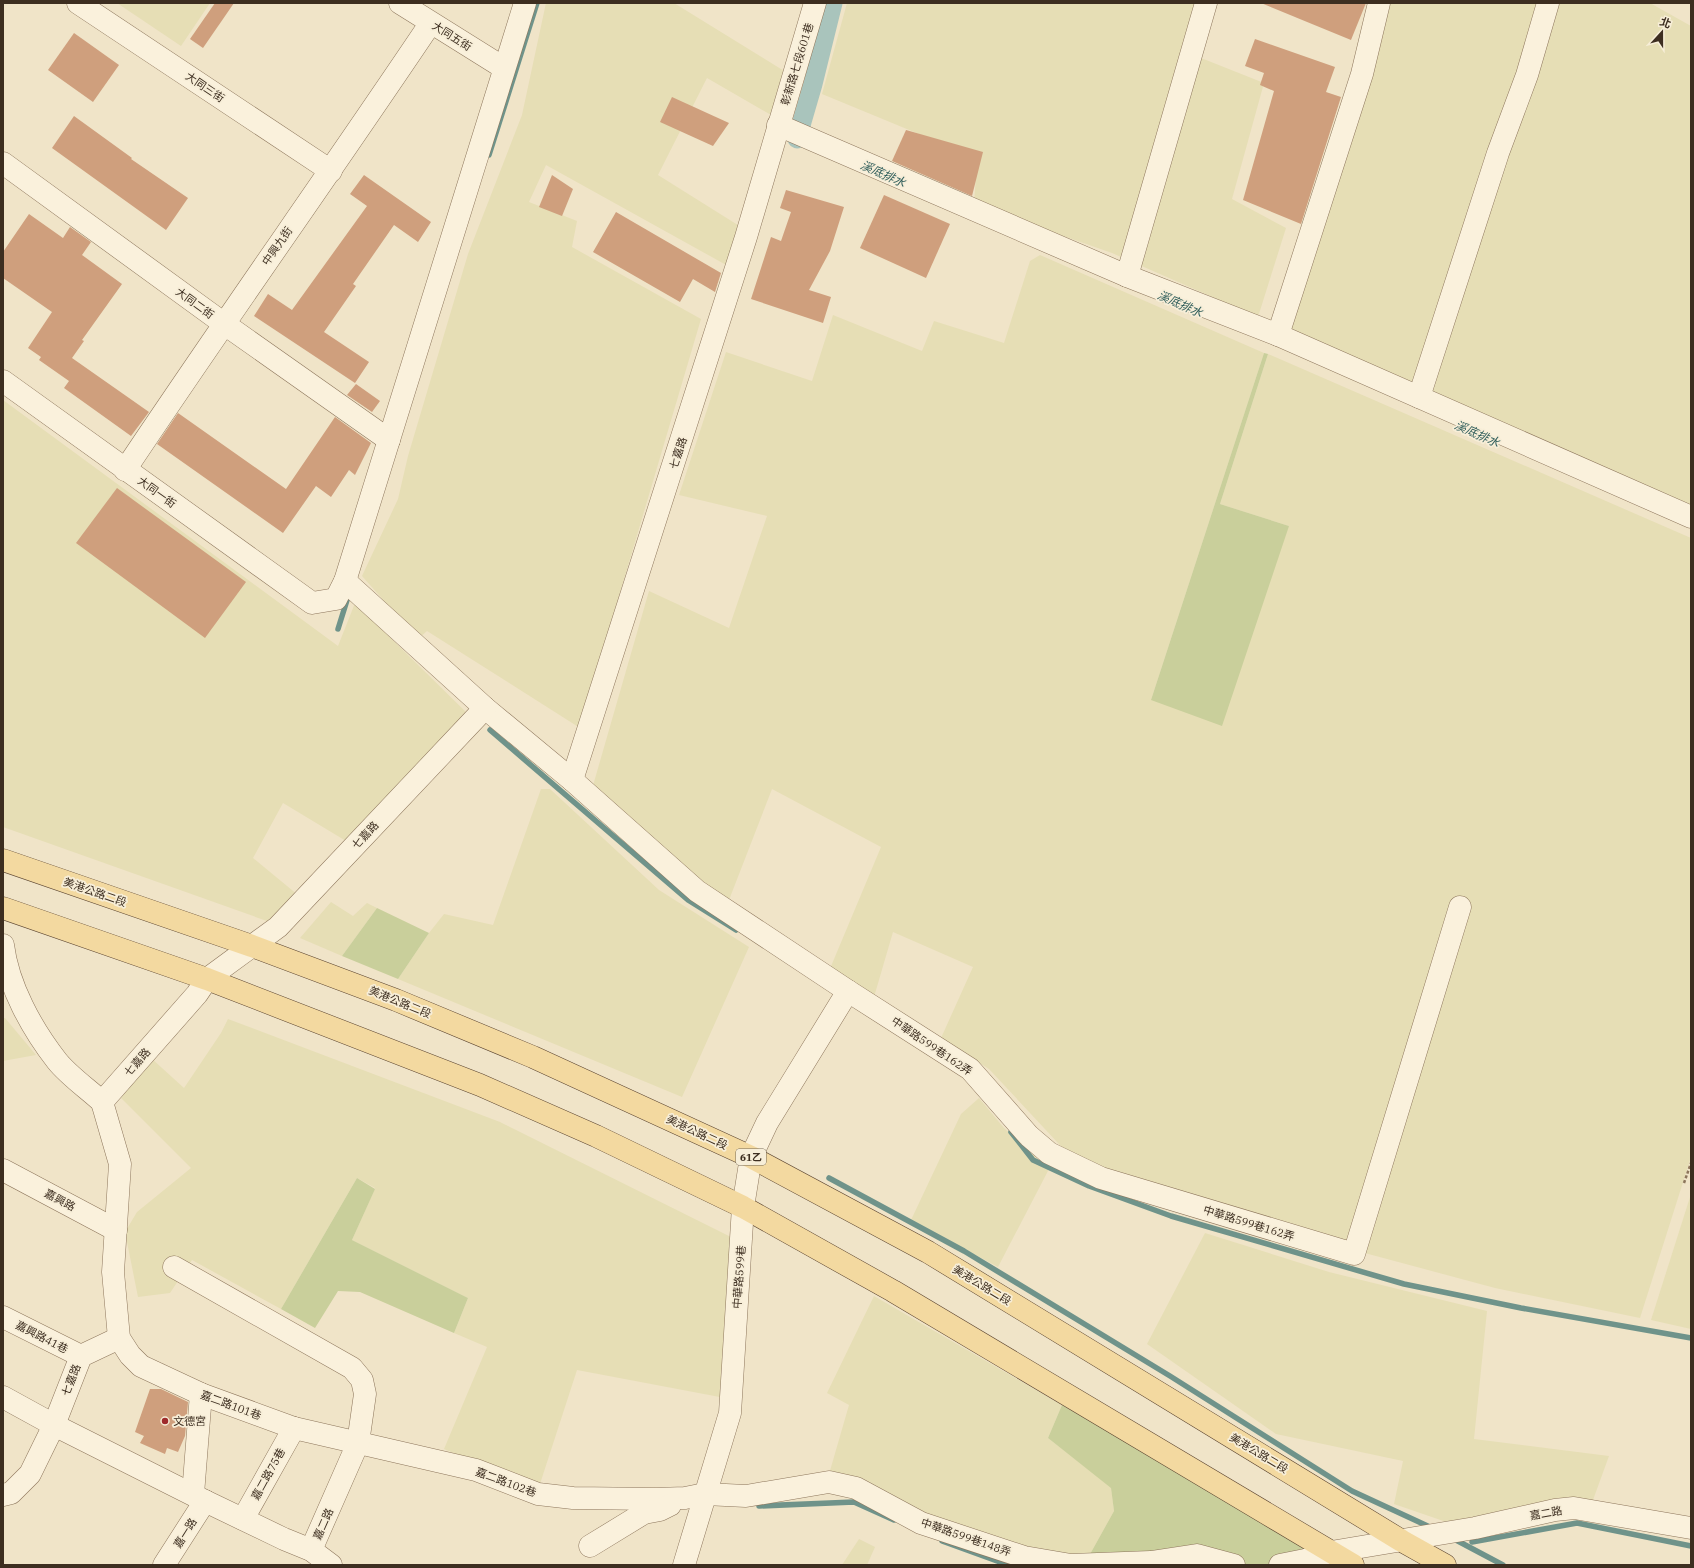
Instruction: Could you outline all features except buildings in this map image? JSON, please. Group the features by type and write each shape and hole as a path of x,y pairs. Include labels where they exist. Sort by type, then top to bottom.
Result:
{"main road":[{"name":"美港公路二段","path":"3,860 252,946 396,1000 533,1057 752,1157 928,1252 1402,1541 1445,1565"},
{"path":"3,908 207,979 480,1085 596,1136 743,1207 893,1291 1337,1559 1353,1565"}],"street":[{"name":"大同三街","path":"78,3 331,171"},
{"name":"大同五街","path":"400,3 430,24 504,68"},
{"path":"525,3 345,581 485,708 572,780 697,890 843,998"},
{"name":"彰新路七段601巷","path":"778,125 815,3"},
{"path":"1127,276 1206,3"},
{"path":"1278,335 1362,74 1379,3"},
{"path":"1419,397 1498,153 1528,75 1548,3"},
{"name":"中興九街","path":"126,470 223,323 331,171 430,24"},
{"path":"778,125 1127,276 1278,335 1691,517"},
{"name":"七嘉路","path":"572,780 744,245 778,125"},
{"name":"大同二街","path":"3,163 223,323 389,440"},
{"name":"大同一街","path":"3,381 312,603 336,599 345,581"},
{"name":"七嘉路","path":"102,1102 197,994 207,979 278,927 485,708"},
{"name":"中華路599巷162弄","path":"843,998 970,1069 1029,1136 1049,1152 1101,1178 1354,1254 1460,907"},
{"path":"3,945 12,981 28,1018 57,1062 102,1102 120,1164 114,1272 119,1338"},
{"name":"中華路599巷","path":"684,1565 695,1496 730,1413 743,1207 752,1157 767,1123 843,998"},
{"name":"嘉興路","path":"3,1170 116,1230"},
{"name":"嘉二路","path":"3,1397 54,1425 199,1498 284,1539 311,1550 358,1443 364,1394 362,1380 352,1368 174,1267"},
{"name":"嘉興路41巷","path":"3,1317 81,1356"},
{"name":"七嘉路","path":"3,1495 10,1493 30,1474 54,1425 81,1356 119,1338"},
{"name":"嘉二路101巷","path":"119,1338 130,1355 141,1366 201,1394 294,1428 358,1443"},
{"path":"199,1498 201,1394"},
{"name":"嘉二路75巷","path":"243,1519 294,1428"},
{"name":"嘉二路102巷","path":"358,1443 476,1470 538,1494 573,1498 695,1496"},
{"name":"中華路599巷148弄","path":"695,1496 746,1496 829,1482 856,1488 921,1523 1024,1557 1071,1565 1151,1562 1197,1555 1234,1565"},
{"path":"590,1546 644,1512 660,1510 695,1496"},
{"name":"嘉一路","path":"164,1565 199,1498"},
{"name":"嘉二路","path":"1402,1541 1475,1528 1555,1510 1574,1508 1691,1528"},
{"path":"1280,1565 1306,1560 1337,1559 1402,1541"},
{"path":"311,1550 332,1565"}],"path":[{"path":"1684,1183 1691,1163"}],"shaded area":[{"path":"117,3 210,3 181,46"},
{"path":"546,3 674,3 789,74 783,122 707,78 658,175 741,227 728,266 546,165 529,202 577,221 572,247 701,319 580,728 427,631 418,639 362,576 398,499 408,456 468,254 522,115"},
{"path":"847,3 1199,3 1186,52 1264,83 1232,199 1286,228 1258,317 1112,253 974,205 977,158 822,94"},
{"path":"1389,3 1650,3 1691,26 1691,507 1288,330"},
{"path":"1040,255 1264,353 1151,700 1289,526 1220,504 1268,354 1691,538 1691,1157 1640,1318 1495,1288 1361,1252 1071,1157 989,1069 941,1038 973,967 893,932 874,997 829,971 881,847 772,789 729,900 658,853 592,789 649,591 729,628 767,516 679,495 726,352 812,381 833,315 922,351 934,321 1004,343 1030,261"},
{"path":"3,400 338,646 355,603 470,716 356,847 283,803 253,858 304,900 281,926 3,827"},
{"path":"541,789 550,789 659,890 749,947 682,1097 398,979 429,933 444,914 493,925"},
{"path":"331,902 353,916 367,903 377,908 342,956 300,938"},
{"path":"3,1018 5,1018 36,1055 3,1061"},
{"path":"228,1019 500,1122 741,1242 725,1398 577,1370 538,1490 444,1449 487,1347 454,1333 468,1298 352,1240 375,1188 357,1178 281,1309 192,1260 170,1293 138,1297 125,1232 137,1212 191,1168 121,1098 151,1058 184,1088 221,1033"},
{"path":"979,1098 1004,1128 1049,1169 998,1267 911,1220 961,1114"},
{"path":"1691,1194 1691,1329 1651,1320"},
{"path":"1205,1233 1329,1272 1487,1311 1474,1439 1609,1456 1589,1511 1455,1525 1394,1504 1403,1461 1276,1434 1147,1344"},
{"path":"874,1296 1062,1405 1048,1438 1111,1487 1114,1511 1084,1565 825,1488 849,1405 827,1393"},
{"path":"859,1539 875,1547 867,1565 842,1565"}],"green space":[{"path":"1264,353 1268,354 1220,504 1289,526 1222,726 1151,700"},
{"path":"377,908 429,933 398,979 342,956"},
{"path":"357,1178 375,1189 352,1240 468,1298 454,1333 360,1292 338,1291 315,1328 281,1309"},
{"path":"1062,1405 1297,1540 1307,1551 1304,1565 1084,1565 1114,1511 1111,1488 1048,1438"}],"waterway":[{"path":"489,155 537,3"},
{"name":"溪底排水","path":"797,139 813,84 833,3"},
{"path":"338,629 348,597"},
{"path":"490,730 688,900 736,930"},
{"path":"1011,1132 1033,1160 1089,1186 1171,1216 1404,1284 1521,1308 1691,1338"},
{"path":"829,1178 964,1251 1170,1376 1352,1491 1432,1528"},
{"path":"759,1506 854,1502 894,1520"},
{"path":"1472,1542 1577,1523 1691,1546"},
{"path":"1454,1539 1503,1565"},
{"path":"942,1541 1008,1565"}],"place":[{"name":"文德宮","path":"165,1421"}]}
